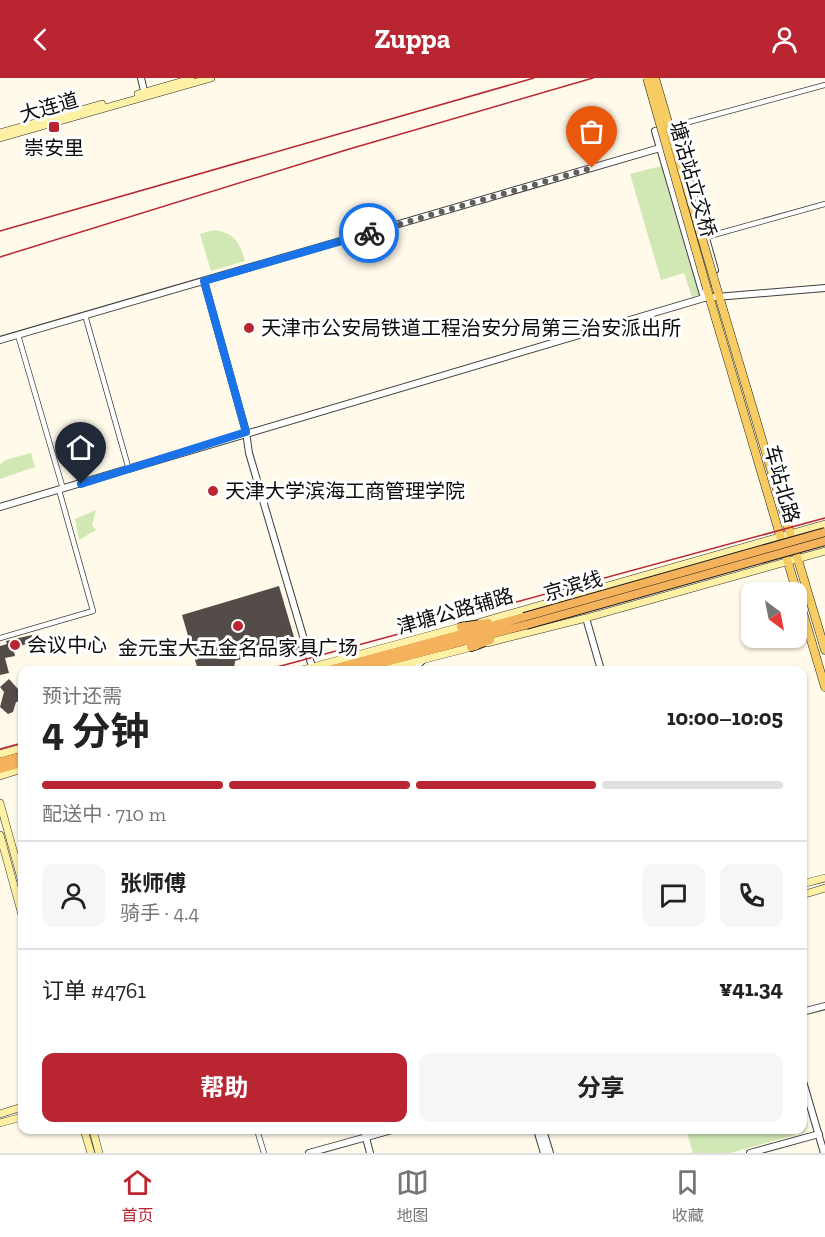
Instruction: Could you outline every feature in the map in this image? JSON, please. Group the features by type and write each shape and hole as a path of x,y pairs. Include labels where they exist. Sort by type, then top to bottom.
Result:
{"highway":[{"name":"京滨线","path":"369,666 825,532"},
{"name":"京滨线","path":"525,621 825,541"},
{"path":"461,627 525,621"},
{"path":"471,647 525,621"},
{"name":"京滨线","path":"346,666 484,633"},
{"path":"0,762 18,757"},
{"path":"0,772 18,765"}],"main road":[{"name":"大连道","path":"0,138 194,78"},
{"name":"大连道","path":"0,133 211,78"},
{"name":"塘沽站立交桥","path":"647,78 713,294"},
{"name":"塘沽站立交桥","path":"655,78 713,294"},
{"name":"车站北路","path":"713,294 791,534 825,650"},
{"name":"车站北路","path":"713,294 787,562 825,687"},
{"name":"津塘公路辅路","path":"323,666 825,524"},
{"name":"津塘公路辅路","path":"400,666 586,618 825,551"},
{"path":"1,753 18,749"},
{"path":"0,772 9,773 18,770"},
{"path":"0,781 9,773"},
{"path":"0,802 18,867"},
{"path":"0,835 18,900"},
{"path":"807,883 825,878"},
{"path":"807,893 825,888"},
{"path":"0,1114 18,1108"},
{"path":"0,1123 18,1118"},
{"path":"85,1134 91,1153"},
{"path":"94,1134 99,1153"}],"street":[{"path":"142,78 147,94"},
{"path":"713,294 655,131 825,85"},
{"path":"674,126 706,237 713,294"},
{"path":"0,340 660,148"},
{"path":"706,237 825,204"},
{"path":"204,281 246,432 249,453 311,666"},
{"path":"0,507 713,294 825,288"},
{"path":"85,315 129,470"},
{"path":"0,638 93,611 18,334"},
{"path":"586,618 600,666"},
{"path":"417,666 424,660"},
{"path":"807,1011 825,1006"},
{"path":"807,1094 824,1153"},
{"path":"258,1134 264,1153"},
{"path":"365,1134 370,1153"},
{"path":"309,1153 377,1134"},
{"path":"538,1134 544,1153"},
{"path":"544,1134 550,1153"},
{"path":"750,1153 819,1134"}],"green space":[{"path":"661,166 699,295 692,297 684,273 661,280 630,174"},
{"path":"214,230 227,233 235,240 245,261 211,271 200,234"},
{"path":"31,453 35,467 0,479 0,465 5,460"},
{"path":"96,510 92,525 96,530 79,540 75,519"},
{"path":"687,1134 798,1134 730,1153 693,1153"}],"building":[{"name":"金元宝大五金名品家具广场","path":"279,586 294,637 300,647 292,655 286,653 284,643 254,650 251,656 235,661 234,666 197,666 182,615"},
{"path":"32,635 33,642 13,648 15,656 5,658 9,673 0,675 0,646 7,644 6,641"},
{"path":"9,679 18,689 18,702 13,712 8,714 0,707 4,692 0,687"}],"railway":[{"path":"0,231 534,78"},
{"path":"0,257 346,150 593,78"},
{"path":"281,666 825,518"},
{"path":"0,749 18,744"}],"way so far":[{"path":"369,233 592,168"}],"place":[{"name":"崇安里","path":"54,127"},
{"name":"天津市公安局铁道工程治安分局第三治安派出所","path":"249,328"},
{"name":"天津大学滨海工商管理学院","path":"213,491"},
{"name":"金元宝大五金名品家具广场","path":"238,626"},
{"name":"会议中心","path":"15,645"}],"route":[{"path":"81,484 246,432 204,281 369,233"}]}
